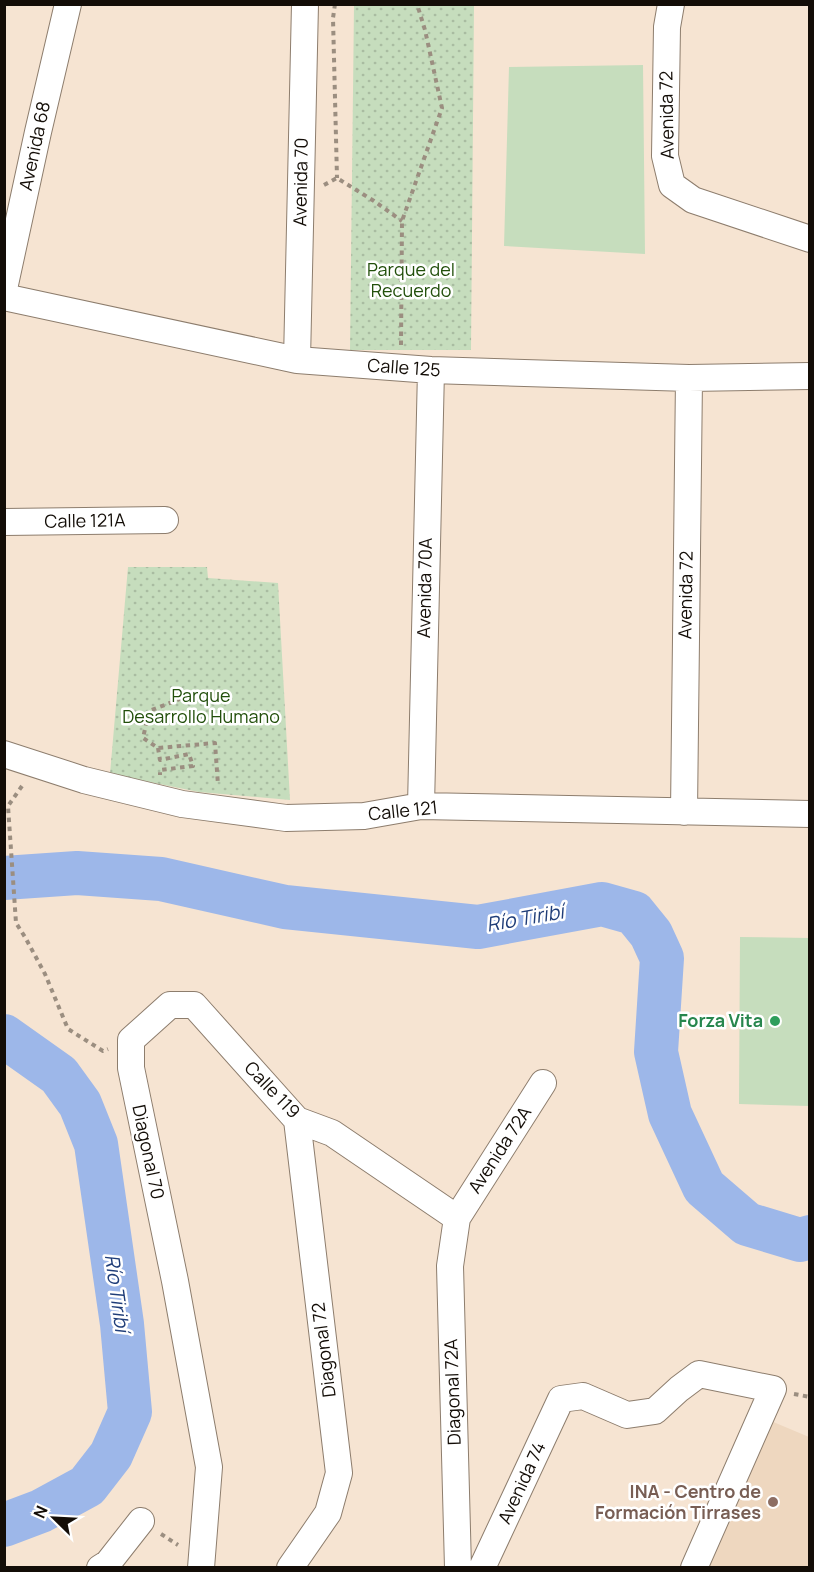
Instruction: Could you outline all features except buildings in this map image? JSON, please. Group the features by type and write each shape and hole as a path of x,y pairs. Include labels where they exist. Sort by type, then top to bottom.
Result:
{"street":[{"name":"Avenida 68","path":"4,289 68,4"},
{"name":"Avenida 70","path":"297,360 305,4"},
{"name":"Avenida 72","path":"670,4 667,27 665,156 672,185 693,200 810,239"},
{"name":"Calle 125","path":"4,297 297,360 431,370 689,378 810,376"},
{"name":"Avenida 70A","path":"421,806 431,370"},
{"name":"Avenida 72","path":"684,812 689,378"},
{"name":"Calle 121A","path":"4,522 165,520"},
{"name":"Calle 121","path":"4,754 84,780 182,804 286,818 364,816 421,806 810,814"},
{"name":"Calle 119","path":"131,1040 170,1005 194,1005 297,1120 332,1132 457,1218"},
{"name":"Diagonal 70","path":"131,1040 131,1068 175,1281 209,1467 201,1564"},
{"name":"Avenida 72A","path":"457,1218 543,1083"},
{"name":"Diagonal 72","path":"290,1568 328,1513 339,1473 297,1120"},
{"name":"Diagonal 72A","path":"457,1218 450,1266 458,1568"},
{"name":"Avenida 74","path":"482,1568 561,1399 583,1396 627,1415 656,1411 699,1374 773,1389 694,1568"},
{"path":"100,1568 108,1563 141,1521"}],"path":[{"path":"335,4 333,18 337,178"},
{"path":"401,368 402,221 442,108 417,4"},
{"path":"300,197 337,178"},
{"path":"337,178 402,221"},
{"path":"198,692 149,711 143,738 158,748 215,742 218,794"},
{"path":"158,748 160,760 189,754 193,766 160,770 160,777"},
{"path":"8,806 16,923 45,974 68,1029 103,1051 131,1040"},
{"path":"141,1521 201,1564"}],"shaded area":[{"name":"INA - Centro de Formación Tirrases","path":"771,1421 809,1437 809,1567 708,1568"}],"green space":[{"name":"Parque del Recuerdo","path":"354,5 474,5 471,350 350,350"},
{"path":"643,65 645,254 504,246 509,67"},
{"name":"Parque Desarrollo Humano","path":"128,567 207,567 208,578 278,583 290,800 199,792 110,774"},
{"name":"Forza Vita","path":"740,937 809,938 809,1106 739,1104"}],"waterway":[{"name":"Río Tiribí","path":"4,878 77,873 161,879 285,907 478,927 602,904 634,913 651,934 662,958 656,1052 670,1114 704,1187 747,1224 800,1240 810,1237"},
{"name":"Río Tiribí","path":"4,1036 59,1075 80,1104 96,1144 122,1324 130,1412 111,1455 87,1486 41,1511 4,1525"}],"place":[{"name":"Forza Vita","path":"775,1021"},
{"name":"INA - Centro de Formación Tirrases","path":"773,1502"}]}
